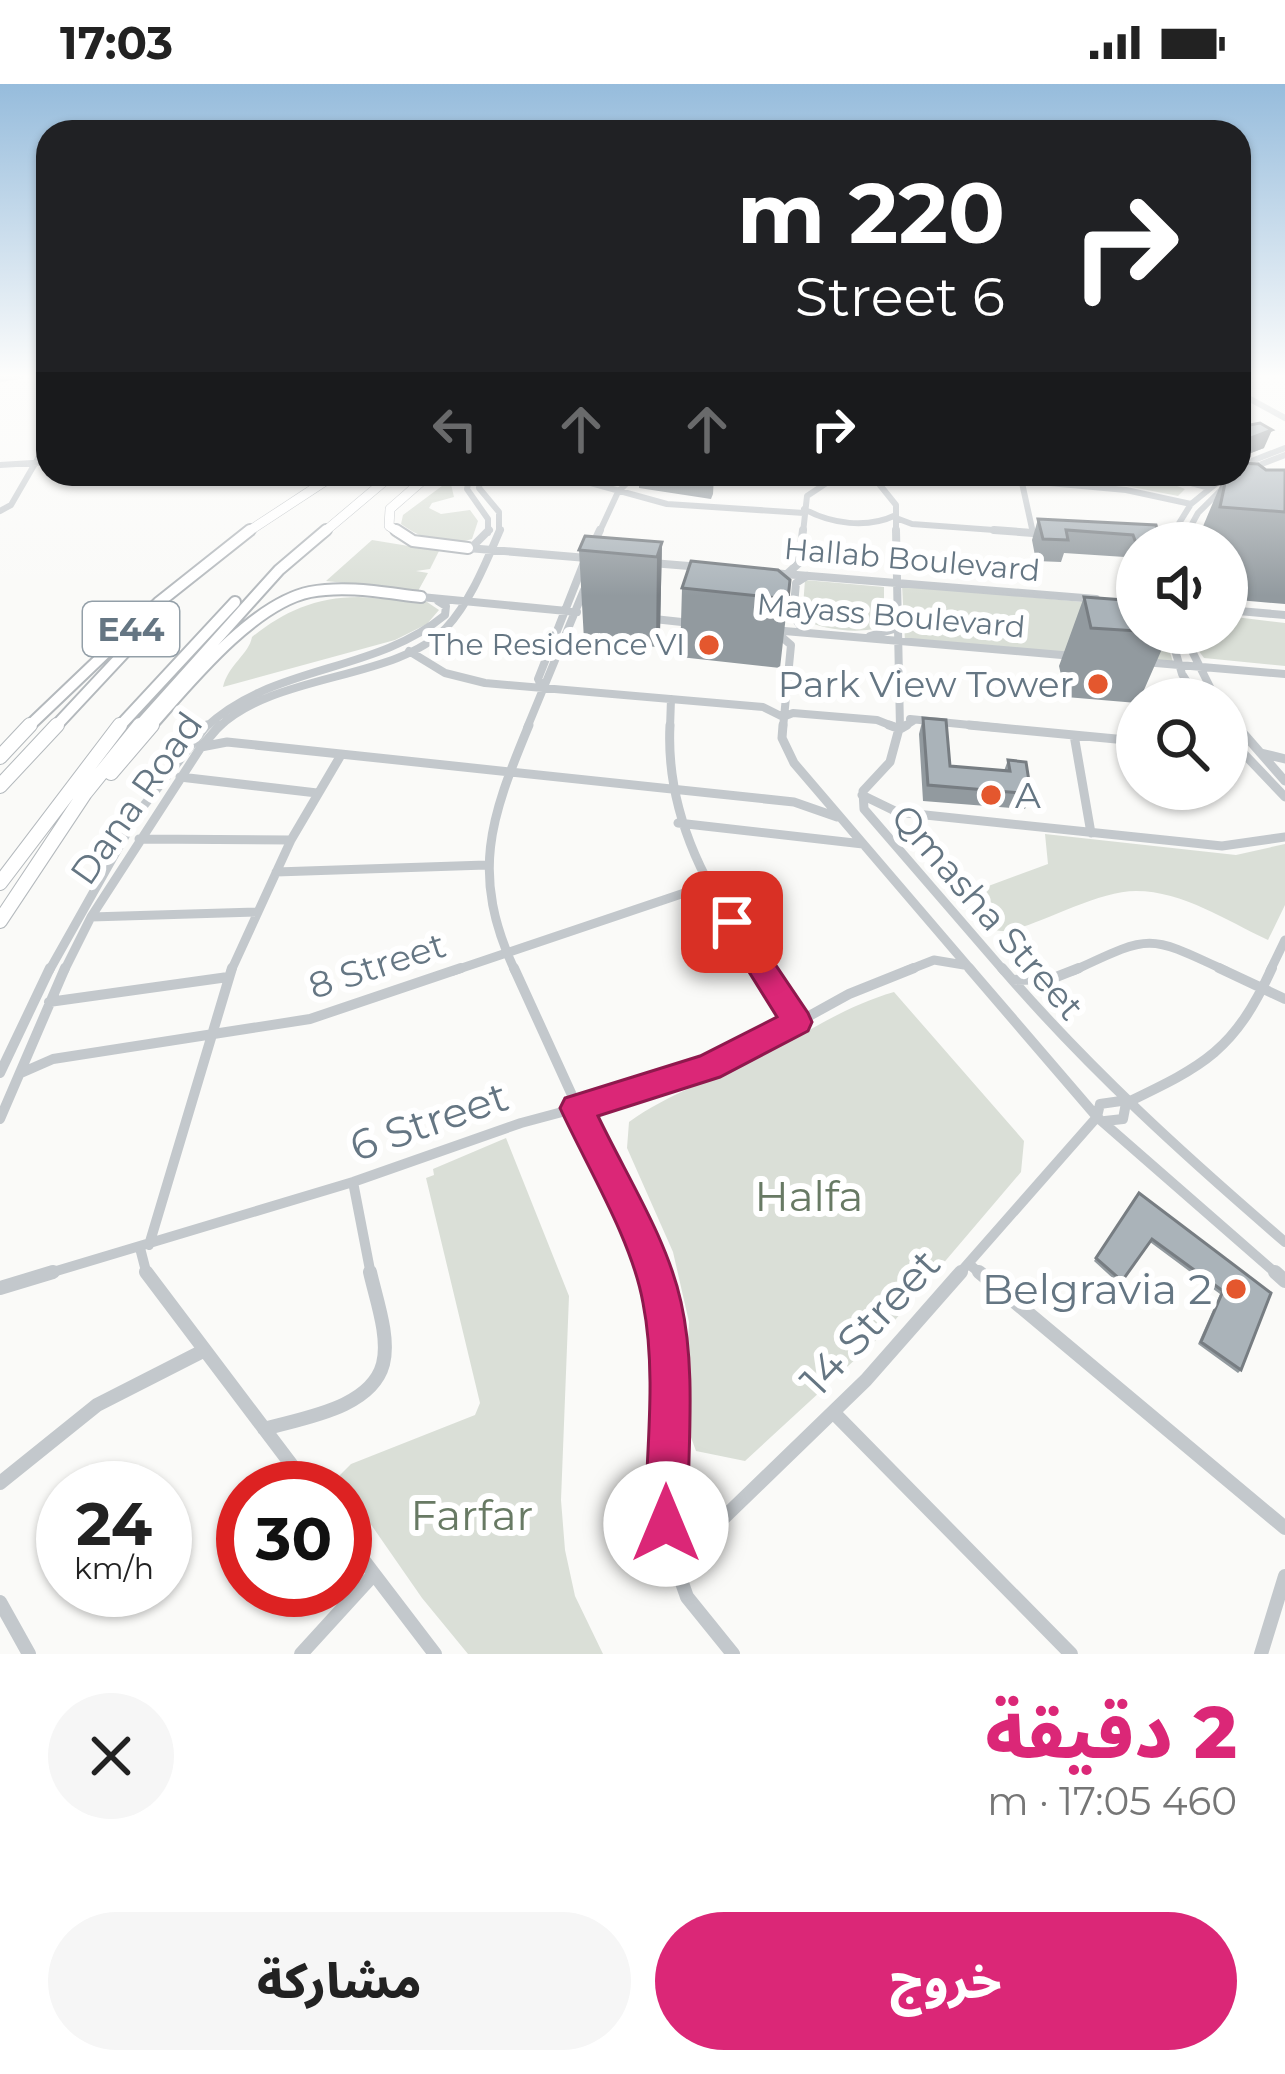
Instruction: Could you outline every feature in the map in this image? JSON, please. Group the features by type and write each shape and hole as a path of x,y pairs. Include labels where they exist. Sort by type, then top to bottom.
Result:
{"highway":[{"path":"251,530 270,508 303,486"},
{"name":"E44","path":"0,757 78,677 214,559 319,486"},
{"path":"0,921 63,824 150,710 235,614 315,538 380,486"},
{"path":"416,486 390,509 389,526 413,542 468,548"},
{"path":"0,883 86,764 183,654 299,544 347,504 374,492"},
{"path":"0,786 96,678 201,579 214,559"},
{"path":"63,824 176,700 275,607 320,590 421,597"}],"street":[{"path":"1251,470 1265,477 1251,464 1285,452"},
{"path":"0,511 10,505 36,460"},
{"path":"0,465 34,463"},
{"path":"468,486 487,514 491,530 468,548"},
{"path":"481,486 502,520 493,550"},
{"path":"600,486 682,506 1052,535"},
{"path":"623,486 586,557 548,680 541,687 508,772 486,865 488,892 507,953 653,1269 667,1336 670,1546 687,1597 731,1653"},
{"path":"787,574 798,566 809,492 819,486"},
{"name":"Qmasha Street","path":"878,486 893,499 896,520 905,722 894,756 862,795 864,809 1009,979 1126,1103 1285,1242"},
{"path":"1023,486 1033,533"},
{"path":"1067,486 1126,490 1191,504"},
{"path":"1189,486 1210,488"},
{"path":"1189,486 1201,494"},
{"path":"1179,522 1213,486"},
{"path":"1193,522 1222,486"},
{"path":"1173,503 1185,512"},
{"path":"570,611 598,559 598,538"},
{"path":"468,548 598,559"},
{"path":"468,548 481,556 479,577"},
{"name":"Dana Road","path":"0,1119 48,1002 91,917 215,730 267,695 409,650 445,629 493,550"},
{"path":"633,561 713,568"},
{"path":"687,578 690,566"},
{"name":"Hallab Boulevard","path":"760,572 1116,601"},
{"path":"807,576 796,583 792,620 807,633"},
{"path":"421,597 594,614"},
{"name":"Dana Road","path":"0,1073 83,906 194,736 246,696 420,635 448,610 442,602 421,597"},
{"path":"678,622 681,606"},
{"path":"632,617 699,623"},
{"path":"841,637 880,635 901,627"},
{"name":"Mayass Boulevard","path":"752,628 1075,656"},
{"name":"Qmasha Street","path":"771,630 791,645 784,747 810,783 1097,1117 1285,1281"},
{"path":"409,650 460,677 764,707 783,717 794,713 1116,739"},
{"path":"1176,654 1186,678"},
{"path":"1191,654 1204,678"},
{"path":"1142,662 1285,674"},
{"path":"764,707 785,697"},
{"path":"671,699 666,742 678,824 708,885 797,1022"},
{"path":"215,730 227,742"},
{"path":"1073,735 1090,833"},
{"path":"1248,741 1285,781"},
{"path":"201,747 227,742 794,802 842,819"},
{"path":"1256,751 1285,760 1275,771"},
{"path":"288,1461 146,1274 144,1247 228,977 291,840 341,755"},
{"path":"1250,762 1285,797"},
{"path":"180,777 317,793"},
{"path":"794,802 808,795 810,783"},
{"path":"862,795 886,809 909,814 1090,833 1222,846 1285,837"},
{"path":"890,839 890,826 909,814"},
{"path":"678,824 863,844"},
{"path":"139,839 291,840"},
{"path":"276,872 486,865"},
{"name":"8 Street","path":"21,1073 53,1059 310,1019 708,885"},
{"path":"91,917 256,911"},
{"path":"942,938 934,960 964,965"},
{"path":"1009,979 1041,983 1151,940 1174,944 1285,1000"},
{"path":"1126,1103 1126,1116 1119,1121 1097,1117 1104,1101 1126,1103 1214,1054 1243,1025 1285,940"},
{"name":"6 Street","path":"0,1288 353,1182 709,1067 849,994 934,960"},
{"path":"48,1002 228,977"},
{"path":"1033,1005 1041,983"},
{"path":"33,1045 53,1059"},
{"path":"1032,1068 1046,1060"},
{"name":"14 Street","path":"670,1546 710,1531 833,1412 896,1348 1097,1117"},
{"path":"263,1429 366,1392 384,1369 385,1343 353,1182"},
{"path":"969,1264 1285,1528"},
{"path":"0,1483 97,1405 203,1351"},
{"path":"833,1412 1071,1654"},
{"path":"372,1571 435,1654"},
{"path":"301,1654 374,1574"},
{"path":"1261,1654 1285,1576"},
{"path":"0,1603 29,1654"}],"green space":[{"path":"442,486 451,486 454,497 429,508 441,514 470,510 478,521 472,539 453,542 418,534 401,524 403,515"},
{"path":"1127,486 1185,489 1178,496"},
{"path":"372,540 439,551 430,569 416,571 428,573 418,591 326,581"},
{"path":"805,580 884,587 884,626 842,630 802,619"},
{"path":"902,585 1116,605 1116,654 1171,654 1173,662 905,641"},
{"path":"359,597 427,602 439,610 427,624 395,640 223,687 252,637 275,621 313,603"},
{"path":"1248,619 1285,623 1285,666 1201,654 1248,654"},
{"path":"1045,834 1236,855 1285,844 1285,905 1268,940 1204,908 1153,892 1119,893 1001,931 982,923 956,898 1048,864"},
{"name":"Halfa","path":"894,992 1024,1141 1021,1172 884,1333 745,1461 696,1451 684,1418 689,1322 673,1252 627,1148 629,1122 840,1013"},
{"name":"Farfar","path":"506,1138 569,1296 561,1500 565,1550 575,1596 603,1654 468,1654 372,1526 372,1461 359,1461 475,1415 480,1403 426,1178 434,1175 433,1169"}],"building":[{"path":"1251,464 1285,470 1285,512 1220,507 1224,486 1251,486"},
{"path":"1038,519 1116,523 1116,534 1066,530 1068,540 1043,539"},
{"path":"585,536 662,542 657,557 579,550"},
{"path":"691,561 778,570 790,580 788,599 682,588"},
{"path":"1084,597 1116,599 1116,630 1091,628"},
{"path":"923,718 946,720 950,766 1010,771 1008,760 1026,762 1031,794 928,785"},
{"name":"Belgravia 2","path":"1139,1193 1271,1293 1241,1370 1201,1342 1223,1291 1152,1239 1122,1281 1096,1258"}],"place":[{"name":"The Residence VI","path":"709,645"},
{"name":"Park View Tower","path":"1098,684"},
{"name":"A","path":"991,795"},
{"name":"Belgravia 2","path":"1236,1289"}],"route":[{"path":"666,1524 667,1336 662,1301 653,1269 577,1108 709,1067 797,1022 732,922"}]}
